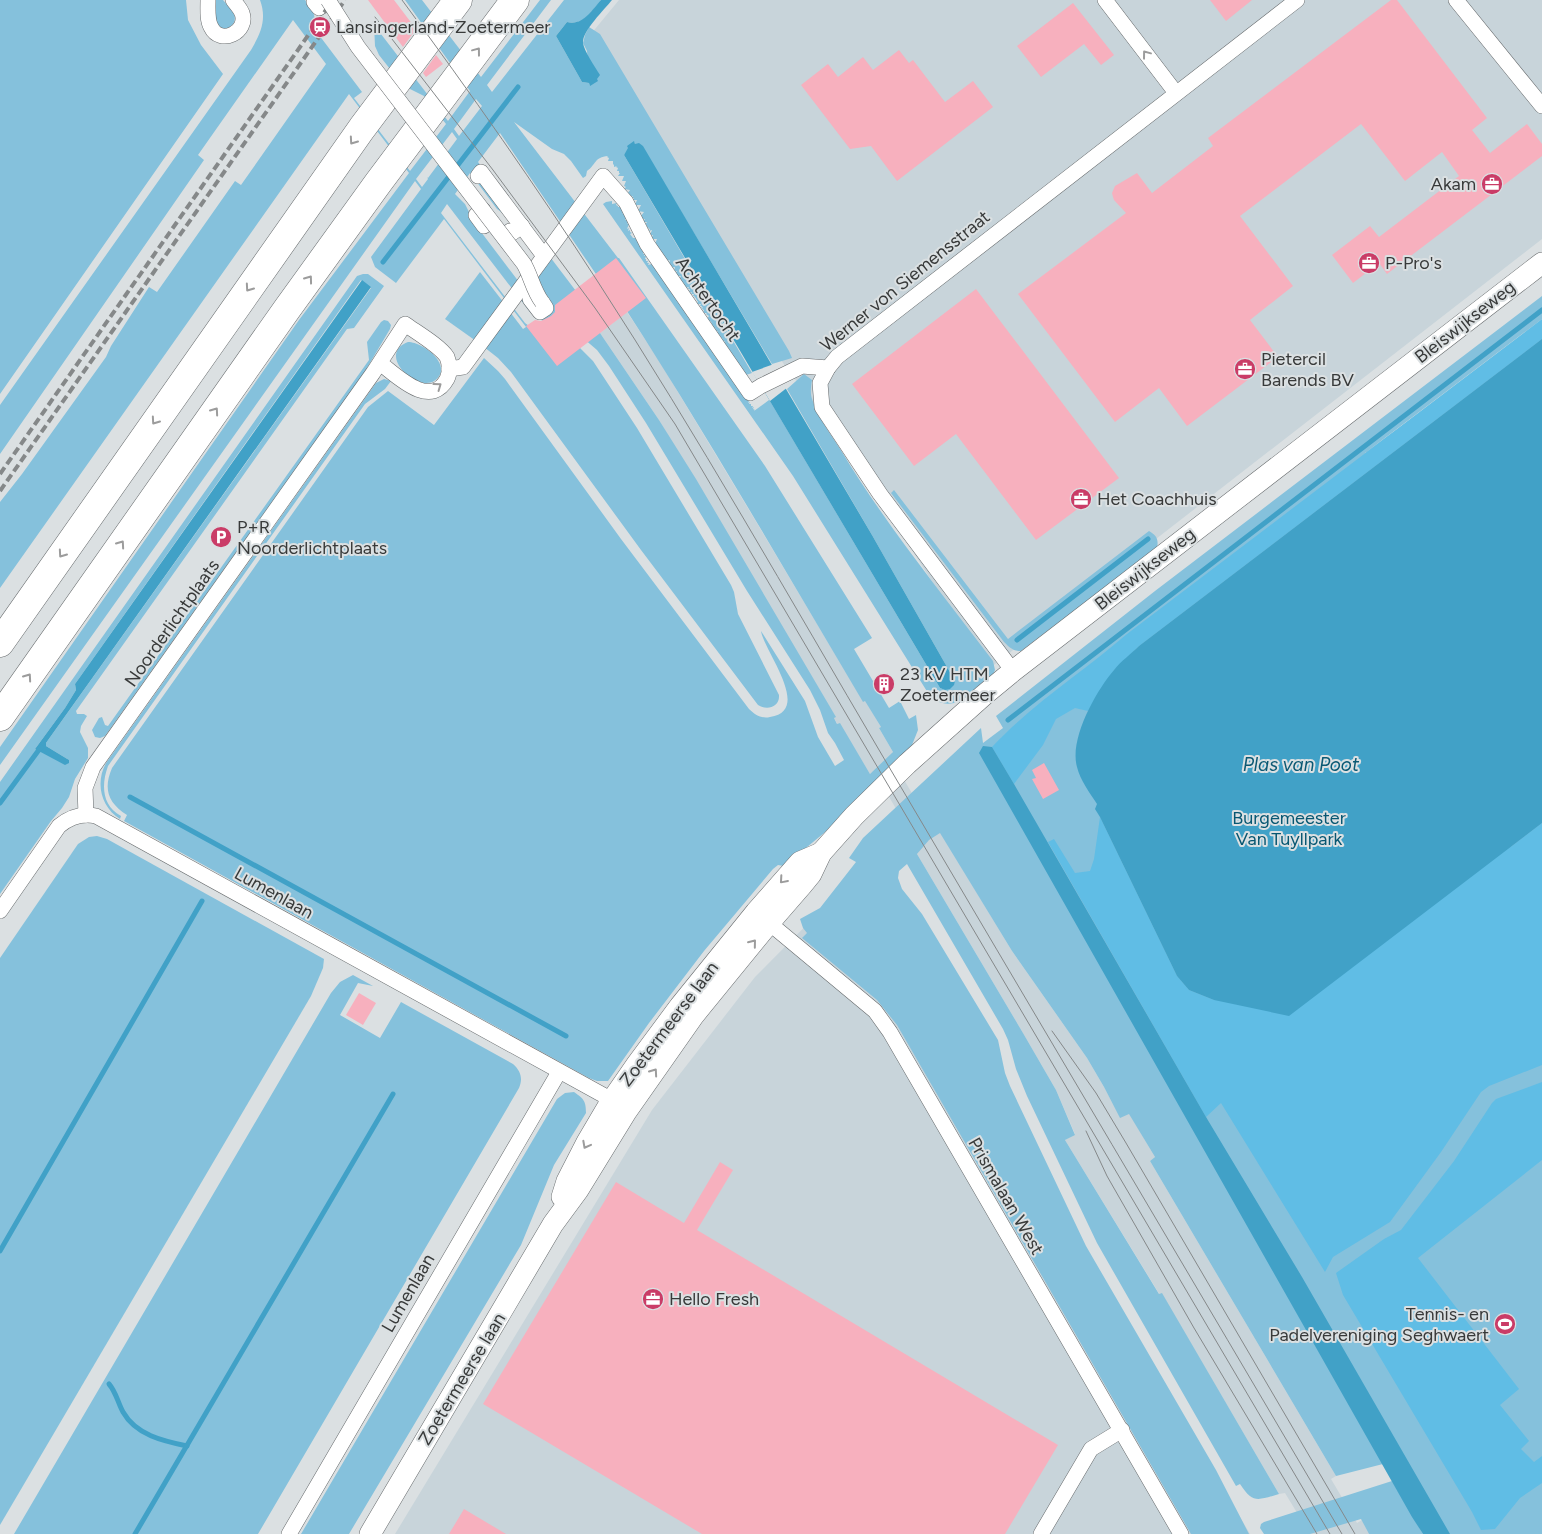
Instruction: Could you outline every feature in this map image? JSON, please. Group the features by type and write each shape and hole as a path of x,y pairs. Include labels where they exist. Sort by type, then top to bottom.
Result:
{"highway":[{"path":"0,643 362,128 458,0"},
{"path":"0,717 293,301 384,175 515,0"}],"street":[{"path":"208,0 210,25 213,32 223,36 236,33 242,25 242,13 233,0"},
{"path":"1106,0 1176,93"},
{"name":"Werner von Siemensstraat","path":"1013,670 880,494 822,407 820,383 828,368 837,357 1297,0"},
{"path":"1456,0 1542,106"},
{"path":"323,1 524,264 536,294 546,308 540,312 530,299 536,295 523,277"},
{"path":"364,105 389,87"},
{"path":"380,363 415,388 426,392 443,385 450,369 463,367 523,277 544,256 516,228 480,172 478,176"},
{"name":"Achtertocht","path":"544,256 603,176 626,202 647,244 750,393 802,366 828,368"},
{"path":"483,210 476,215 484,226"},
{"name":"Bleiswijkseweg","path":"854,816 940,733 1013,670 1542,263"},
{"name":"Noorderlichtplaats","path":"86,815 84,788 93,767 380,363 405,324 443,352 450,369"},
{"path":"0,911 59,826 68,820 86,815"},
{"name":"Lumenlaan","path":"86,815 103,820 559,1072 618,1107"},
{"name":"Zoetermeerse laan","path":"370,1534 553,1224 578,1190 618,1107 694,1015 763,917 812,874 821,853 854,816"},
{"name":"Prismalaan West","path":"763,917 875,1011 880,1018 1181,1534"},
{"name":"Lumenlaan","path":"289,1534 559,1072"},
{"path":"1041,1534 1091,1449 1122,1430"}],"shaded area":[{"path":"619,0 1542,0 1542,239 990,668 959,624 851,454 783,363 586,40"},
{"path":"627,312 658,359 863,701 865,700 881,727 879,728 893,752 890,756 936,834 940,832 1012,951 1087,1058 1120,1117 1129,1113 1155,1157 1150,1161 1336,1476 1331,1479 1357,1523 1362,1520 1369,1534 1310,1534 1285,1493 1279,1494 1162,1294 1160,1295 1065,1140 1075,1134 1056,1090 917,854 920,850 874,771 870,774 839,723 838,725 834,718 835,716 659,420 600,333"},
{"path":"1542,319 1542,339 1139,646 1114,670 1088,711 1075,708 1056,719 1043,745 1014,784 992,747 1007,731 1127,634"},
{"path":"1100,817 1177,976 1189,990 1214,1000 1512,846 1542,823 1542,1065 1489,1086 1481,1092 1441,1152 1390,1222 1333,1257 1325,1272 1221,1103 1206,1117 1048,842 1054,839 1075,873 1090,871 1094,859"},
{"path":"860,871 1250,1534 395,1534 652,1110 755,977"},
{"path":"1542,1082 1542,1160 1418,1258 1519,1389 1500,1405 1529,1441 1521,1449 1534,1462 1542,1456 1542,1483 1520,1498 1495,1529 1481,1530 1343,1295 1336,1273 1384,1239 1401,1230 1454,1161 1496,1099"}],"green space":[{"path":"0,0 186,0 188,20 201,45 223,74 0,394"},
{"path":"215,0 223,0 234,15 234,21 228,29 220,28 216,21"},
{"path":"260,0 305,0 313,11 319,35 362,92 354,98 410,171 446,124 424,96 401,83 379,55 375,46 374,25 448,121 470,91 405,0 422,0 481,77 540,0 551,0 487,85 492,92 564,0 601,0 587,17 578,22 567,22 556,36 582,82 589,83 590,86 587,51 583,43 589,27 600,34 792,358 772,364 642,146 634,142 624,155 752,373 746,375 729,348 726,347 725,341 723,342 722,338 720,338 721,336 717,333 718,331 716,332 712,326 711,321 708,321 709,316 707,313 703,313 704,310 700,306 701,304 697,304 698,301 693,296 694,294 691,294 692,292 689,293 689,287 685,288 686,286 679,279 681,276 675,274 677,271 674,271 675,267 671,268 670,260 667,261 659,247 657,248 657,244 655,244 657,239 651,239 653,235 650,235 652,230 649,231 650,229 647,228 649,227 645,225 647,222 643,222 645,219 641,216 644,212 638,211 641,205 635,205 637,200 633,200 633,196 631,197 627,194 630,190 624,189 626,181 622,181 624,176 618,176 620,173 617,171 617,166 614,167 613,161 608,161 608,156 600,158 583,178 564,154 552,149 514,122 619,258 765,466 872,638 854,649 889,708 900,701 909,719 916,715 918,730 912,745 824,833 784,866 778,865 773,869 704,951 608,1081 597,1081 589,1078 124,821 127,815 115,806 109,795 108,783 112,768 368,407 388,391 434,425 484,358 505,379 621,539 749,709 759,716 770,717 782,712 787,704 787,692 783,679 761,631 805,701 818,737 835,766 844,760 828,733 820,710 810,690 747,591 646,423 597,350 583,338 547,324 530,312 447,204 441,213 525,323 580,348 593,361 637,428 731,585 738,614 779,695 779,699 772,707 765,708 758,705 641,550 511,372 484,347 510,312 523,329 526,327 444,219 396,283 375,267 371,257 421,189 415,181 0,765 0,747 299,320 409,173 349,94 0,588 0,502 106,357 149,287 157,292 235,181 241,185 326,64 293,20 198,155 204,160 0,454 0,405 251,50 262,26","holes":["476,99 482,106 459,136 454,129","452,132 457,139 427,177 428,179 422,187 416,179","500,133 602,283 607,280 737,489 863,702 865,701 881,727 879,728 893,752 870,774 840,723 837,724 834,718 836,717 696,479 600,333 582,299 478,162","470,173 497,209 507,216 538,257 538,283 554,308 544,315 475,224 465,204 455,194"]},
{"path":"612,201 612,204 617,203 618,207 622,208 622,214 624,213 627,217 625,220 629,224 627,229 629,228 628,231 630,230 632,233 630,234 639,243 640,248 642,247 644,250 643,254 646,256 645,259 649,263 648,265 652,264 746,399 748,399 748,403 750,402 749,404 753,406 752,408 754,407 754,411 770,401 940,688 945,690 955,681 787,389 804,374 812,380 811,397 814,406 859,479 914,558 993,661 995,670 993,675 967,697 960,701 945,704 937,701 928,693 793,476 603,204"},
{"path":"480,272 504,303 476,341 445,319"},
{"path":"368,274 384,286 354,328 347,329 76,711 77,714 87,716 80,732 88,748 88,758 75,779 69,797 62,808 0,894 0,782 357,276","holes":["361,280 371,288 46,743 46,746 69,760 35,749 65,708 76,690 75,684"]},
{"name":"Burgemeester Van Tuyllpark","path":"1542,296 1542,319 1365,453 1542,323 1542,1534 1440,1534 1288,1297 1383,1464 1336,1476 1150,1161 1155,1157 1129,1114 1120,1118 1087,1058 1012,951 940,833 929,840 917,854 1056,1090 1075,1135 1065,1140 1159,1294 1162,1293 1279,1494 1256,1499 1249,1495 1240,1484 1236,1486 1097,1243 1027,1096 1003,1029 907,864 899,871 898,878 902,889 922,914 998,1040 1005,1073 1010,1086 1086,1246 1216,1470 1249,1534 1191,1534 897,1025 877,1000 802,938 807,933 800,919 820,908 856,862 849,858 863,838 981,728 983,743 1003,728 996,716 1155,591"},
{"path":"384,320 388,321 391,325 390,329 364,373 105,736 95,737 92,730 99,718 102,717 105,725 108,726 369,360 367,342"},
{"path":"408,342 422,346 435,356 441,369 440,375 434,381 426,383 409,377 397,363 396,355 399,348"},
{"path":"384,379 391,381 385,389 365,404 108,766 104,780 105,794 110,807 121,816 120,819 108,808 102,794 101,778 106,763 376,383"},
{"path":"894,490 1008,639 1149,531 1158,542 1157,548 1021,651 1016,650 1004,642 891,493"},
{"path":"97,836 107,839 324,959 323,968 311,996 0,1525 0,958 78,844 89,837"},
{"path":"353,975 373,986 358,983 340,1015 380,1038 401,1002 513,1064 518,1069 521,1081 519,1088 258,1534 14,1534 331,993 340,982"},
{"path":"574,1092 584,1101 586,1113 554,1165 521,1245 349,1534 301,1534 557,1099 565,1093"},
{"path":"1392,1481 1423,1534 1369,1534 1361,1519 1310,1534 1264,1534 1260,1528 1264,1522"}],"water":[{"path":"601,0 612,0 590,26 583,43 600,75 597,79 598,81 590,86 589,83 582,82 556,36 567,22 573,23 582,20"},
{"path":"634,141 635,144 639,143 643,146 872,535 955,681 950,689 940,688 624,155 628,148 627,146"},
{"path":"362,280 371,287 46,743 46,746 69,760 69,763 65,765 35,749 65,708 76,690 75,684"},
{"name":"Plas van Poot","path":"1542,339 1542,823 1289,1016 1214,1000 1189,990 1177,976 1095,809 1097,804 1078,772 1077,743 1080,730 1092,703 1114,670 1139,646"},
{"path":"983,746 992,747 1014,784 1450,1534 1423,1534 1412,1517 979,753"}],"pier":[{"path":"774,364 788,387 770,401 752,372"}],"building":[{"path":"368,0 394,0 416,29 403,47"},
{"path":"1210,0 1252,0 1226,21"},
{"path":"1391,0 1397,0 1487,118 1472,130 1490,153 1527,124 1542,144 1542,156 1387,274 1379,263 1353,283 1332,255 1370,226 1379,237 1459,176 1442,152 1405,181 1361,124 1240,216 1293,286 1250,320 1278,357 1187,426 1159,388 1115,422 1018,294 1126,213 1114,200 1112,193 1115,186 1137,173 1152,193 1213,146 1208,138"},
{"path":"1073,3 1114,55 1101,65 1084,44 1041,77 1017,46"},
{"path":"899,50 909,63 913,60 945,102 973,81 993,107 897,181 871,146 850,149 801,85 828,64 838,77 863,57 873,70"},
{"path":"436,55 443,64 426,77 423,73"},
{"path":"616,258 646,298 557,366 526,326 535,320 541,321 551,316 555,312 555,305"},
{"path":"976,289 1119,478 1036,540 956,434 914,466 852,384"},
{"path":"1044,763 1059,790 1043,799 1032,779 1036,778 1032,770"},
{"path":"359,993 376,1003 363,1025 346,1015"},
{"path":"720,1162 733,1170 697,1230 1058,1445 1005,1534 702,1534 483,1404 616,1182 684,1223"},
{"path":"464,1509 506,1534 449,1534"}],"waterway":[{"path":"383,262 518,87"},
{"path":"1008,720 1542,310"},
{"path":"1017,640 1148,539"},
{"path":"0,803 41,747"},
{"path":"130,797 566,1036"},
{"path":"0,1251 202,901"},
{"path":"135,1534 393,1094"},
{"path":"109,1384 123,1412 135,1426 151,1436 187,1446"}],"tram line":[{"path":"402,0 478,104 551,210 635,340 743,517 1342,1534"},
{"path":"375,17 493,170 595,308 675,424 1330,1534"},
{"path":"1052,1031 1096,1093 1355,1534"},
{"path":"1086,1131 1107,1176 1194,1328 1317,1534"}],"railway":[{"path":"0,474 333,0"},
{"path":"0,491 345,0"}],"place":[{"name":"Lansingerland-Zoetermeer","path":"320,27"},
{"name":"Akam","path":"1492,184"},
{"name":"P-Pro's","path":"1369,263"},
{"name":"Pietercil Barends BV","path":"1245,369"},
{"name":"Het Coachhuis","path":"1081,499"},
{"name":"P+R Noorderlichtplaats","path":"221,537"},
{"name":"23 kV HTM Zoetermeer","path":"884,684"},
{"name":"Hello Fresh","path":"653,1299"},
{"name":"Tennis- en Padelvereniging Seghwaert","path":"1505,1324"}]}
